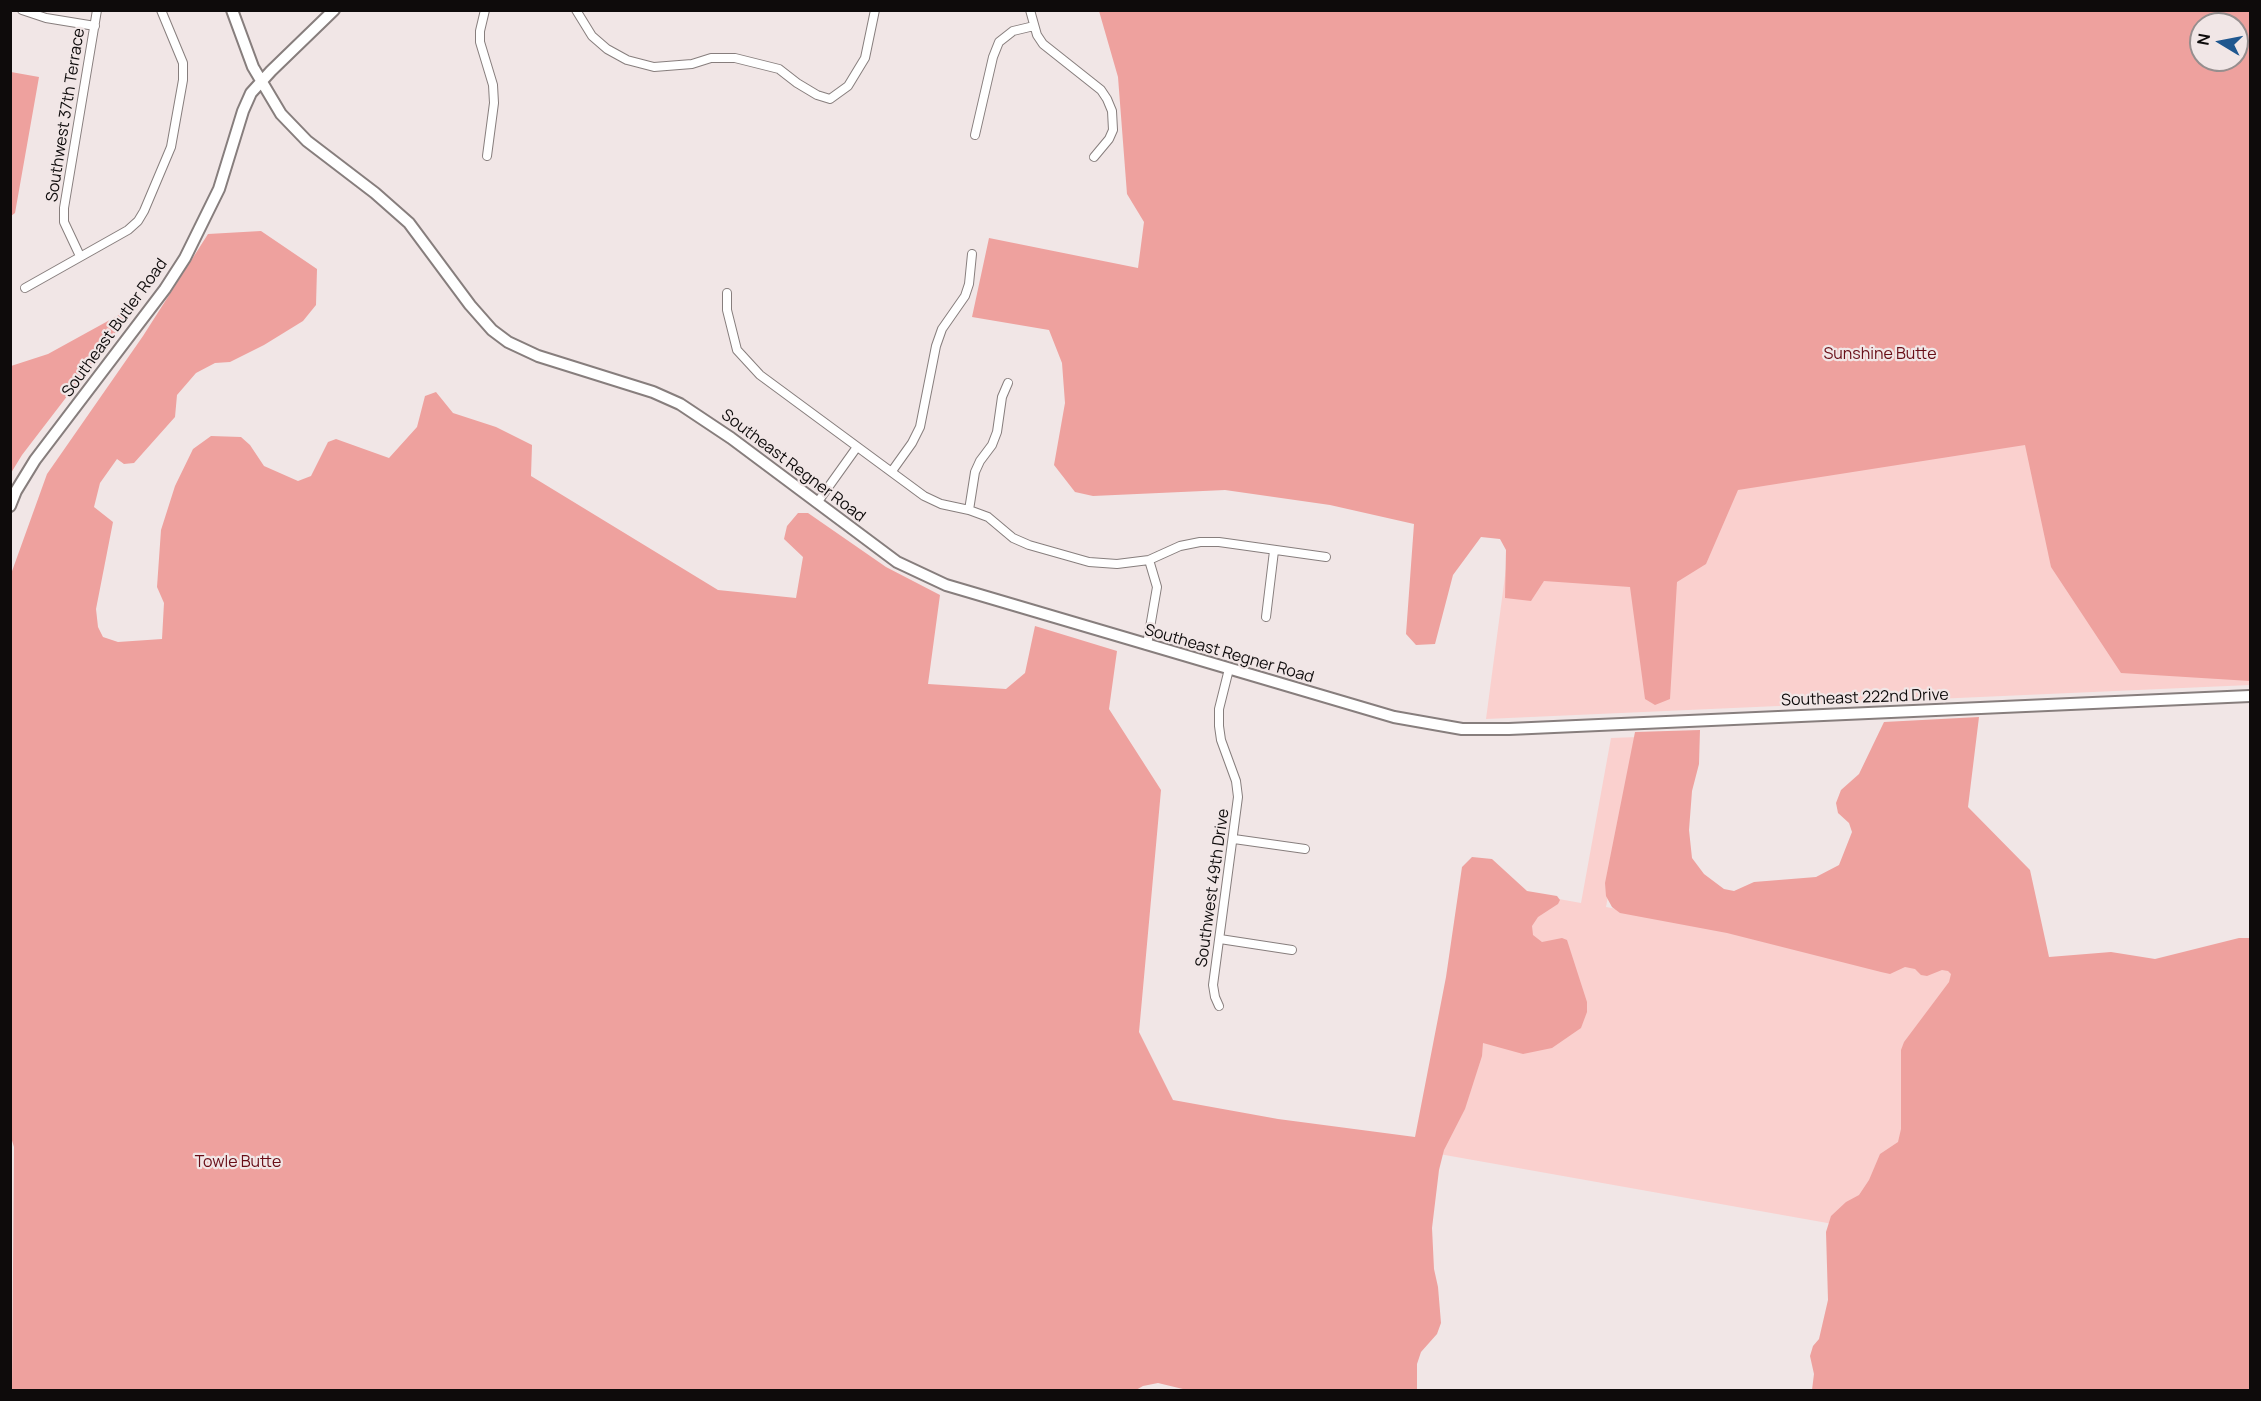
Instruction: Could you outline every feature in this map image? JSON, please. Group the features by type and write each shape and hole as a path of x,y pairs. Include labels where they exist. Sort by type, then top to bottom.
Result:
{"main road":[{"name":"Southeast Regner Road","path":"232,10 254,67 281,114 297,132 375,193 409,223 470,305 499,335 538,356 653,392 680,404 731,438 897,562 930,579 1394,717 1436,726 1481,730"},
{"path":"261,81 334,10"},
{"name":"Southeast Butler Road","path":"10,506 16,491 35,460 165,289 185,258 219,189 250,93 261,81"},
{"name":"Southeast 222nd Drive","path":"1481,730 2250,696"}],"street":[{"path":"22,10 46,18 95,26"},
{"name":"Southwest 37th Terrace","path":"80,256 64,222 64,208 97,10"},
{"path":"25,288 128,230 138,221 171,147 183,80 183,63 161,10"},
{"path":"485,10 480,42 493,85 494,103 487,156"},
{"path":"576,10 592,36 607,49 627,60 654,67 692,64 711,58 735,58 779,69 796,83 817,95 830,99 848,86 865,58 875,10"},
{"path":"1030,10 1034,26 1043,44 1101,90 1107,99 1112,111 1113,130 1109,139 1094,157"},
{"path":"975,135 993,57 999,42 1013,31 1034,26"},
{"path":"892,471 912,443 920,427 936,346 942,329 965,296 969,284 972,254"},
{"path":"727,293 733,351 760,375 924,496 941,504 988,517 1013,538 1089,562 1117,564 1149,560 1180,546 1200,542 1219,542 1326,557"},
{"path":"969,510 975,472 998,432 1002,397 1008,383"},
{"path":"817,503 857,447"},
{"path":"1266,617 1274,551"},
{"path":"1147,645 1157,587 1149,560"},
{"name":"Southwest 49th Drive","path":"1219,1006 1213,985 1238,797 1236,781 1218,726 1219,709 1229,669"},
{"path":"1234,839 1305,849"},
{"path":"1220,939 1292,950"}],"green space":[{"name":"Sunshine Butte","path":"1099,11 2250,11 2250,681 2121,673 2051,567 2025,445 1738,490 1706,564 1677,582 1670,699 1655,705 1645,699 1630,587 1544,581 1531,601 1505,598 1506,550 1500,539 1481,537 1453,575 1435,644 1416,645 1406,634 1414,524 1330,505 1225,490 1093,496 1075,492 1054,465 1065,403 1062,363 1049,330 972,317 989,238 1138,268 1144,222 1127,194 1118,77"},
{"name":"Sunshine Butte","path":"2250,11 2250,685 1486,719 1536,342 1251,28 2189,12 2189,72 2249,72 2249,12 2191,12"},
{"path":"11,72 39,77 15,213 11,216"},
{"name":"Towle Butte","path":"261,231 317,269 316,305 303,321 264,345 230,362 215,363 196,373 177,395 175,417 134,463 124,464 117,459 100,483 94,507 113,522 96,609 98,627 103,637 118,642 162,639 164,603 157,587 161,530 175,486 193,449 211,436 241,437 250,445 264,466 298,481 311,476 328,442 336,439 389,458 417,427 425,396 436,392 453,413 496,427 532,445 531,476 718,590 796,598 803,557 784,539 787,526 798,513 808,513 886,567 940,595 928,684 1006,689 1025,673 1035,626 1117,651 1109,709 1161,790 1139,1032 1173,1100 1278,1119 1415,1137 1446,977 1462,867 1472,857 1492,859 1527,891 1557,896 1560,900 1558,904 1538,917 1532,926 1533,935 1542,942 1562,938 1567,940 1587,1002 1587,1012 1581,1028 1552,1048 1523,1054 1483,1043 1482,1056 1465,1109 1444,1150 1439,1170 1432,1228 1434,1269 1441,1323 1437,1334 1421,1352 1417,1364 1417,1390 1187,1390 1158,1383 1136,1390 12,1390 14,1147 10,1134 11,574 47,474 143,336 208,234"},
{"path":"137,305 22,455 11,473 11,366 48,354"},
{"path":"1979,717 1968,807 2030,870 2049,957 2111,952 2155,959 2239,938 2250,938 2250,1390 1812,1390 1814,1374 1810,1356 1813,1346 1819,1339 1828,1300 1826,1232 1831,1216 1846,1202 1859,1195 1869,1180 1880,1154 1898,1142 1901,1129 1901,1050 1904,1042 1949,982 1951,974 1942,970 1927,976 1921,975 1915,969 1905,967 1890,974 1727,933 1620,913 1612,907 1606,896 1605,883 1635,732 1700,730 1699,764 1692,791 1689,830 1692,858 1704,874 1724,889 1734,891 1754,882 1816,877 1839,865 1852,832 1849,823 1838,813 1836,803 1841,790 1859,774 1884,722"},
{"path":"1637,737 1606,907 2006,979 1968,1248 1428,1152 1464,882 1581,903 1611,738"}]}
